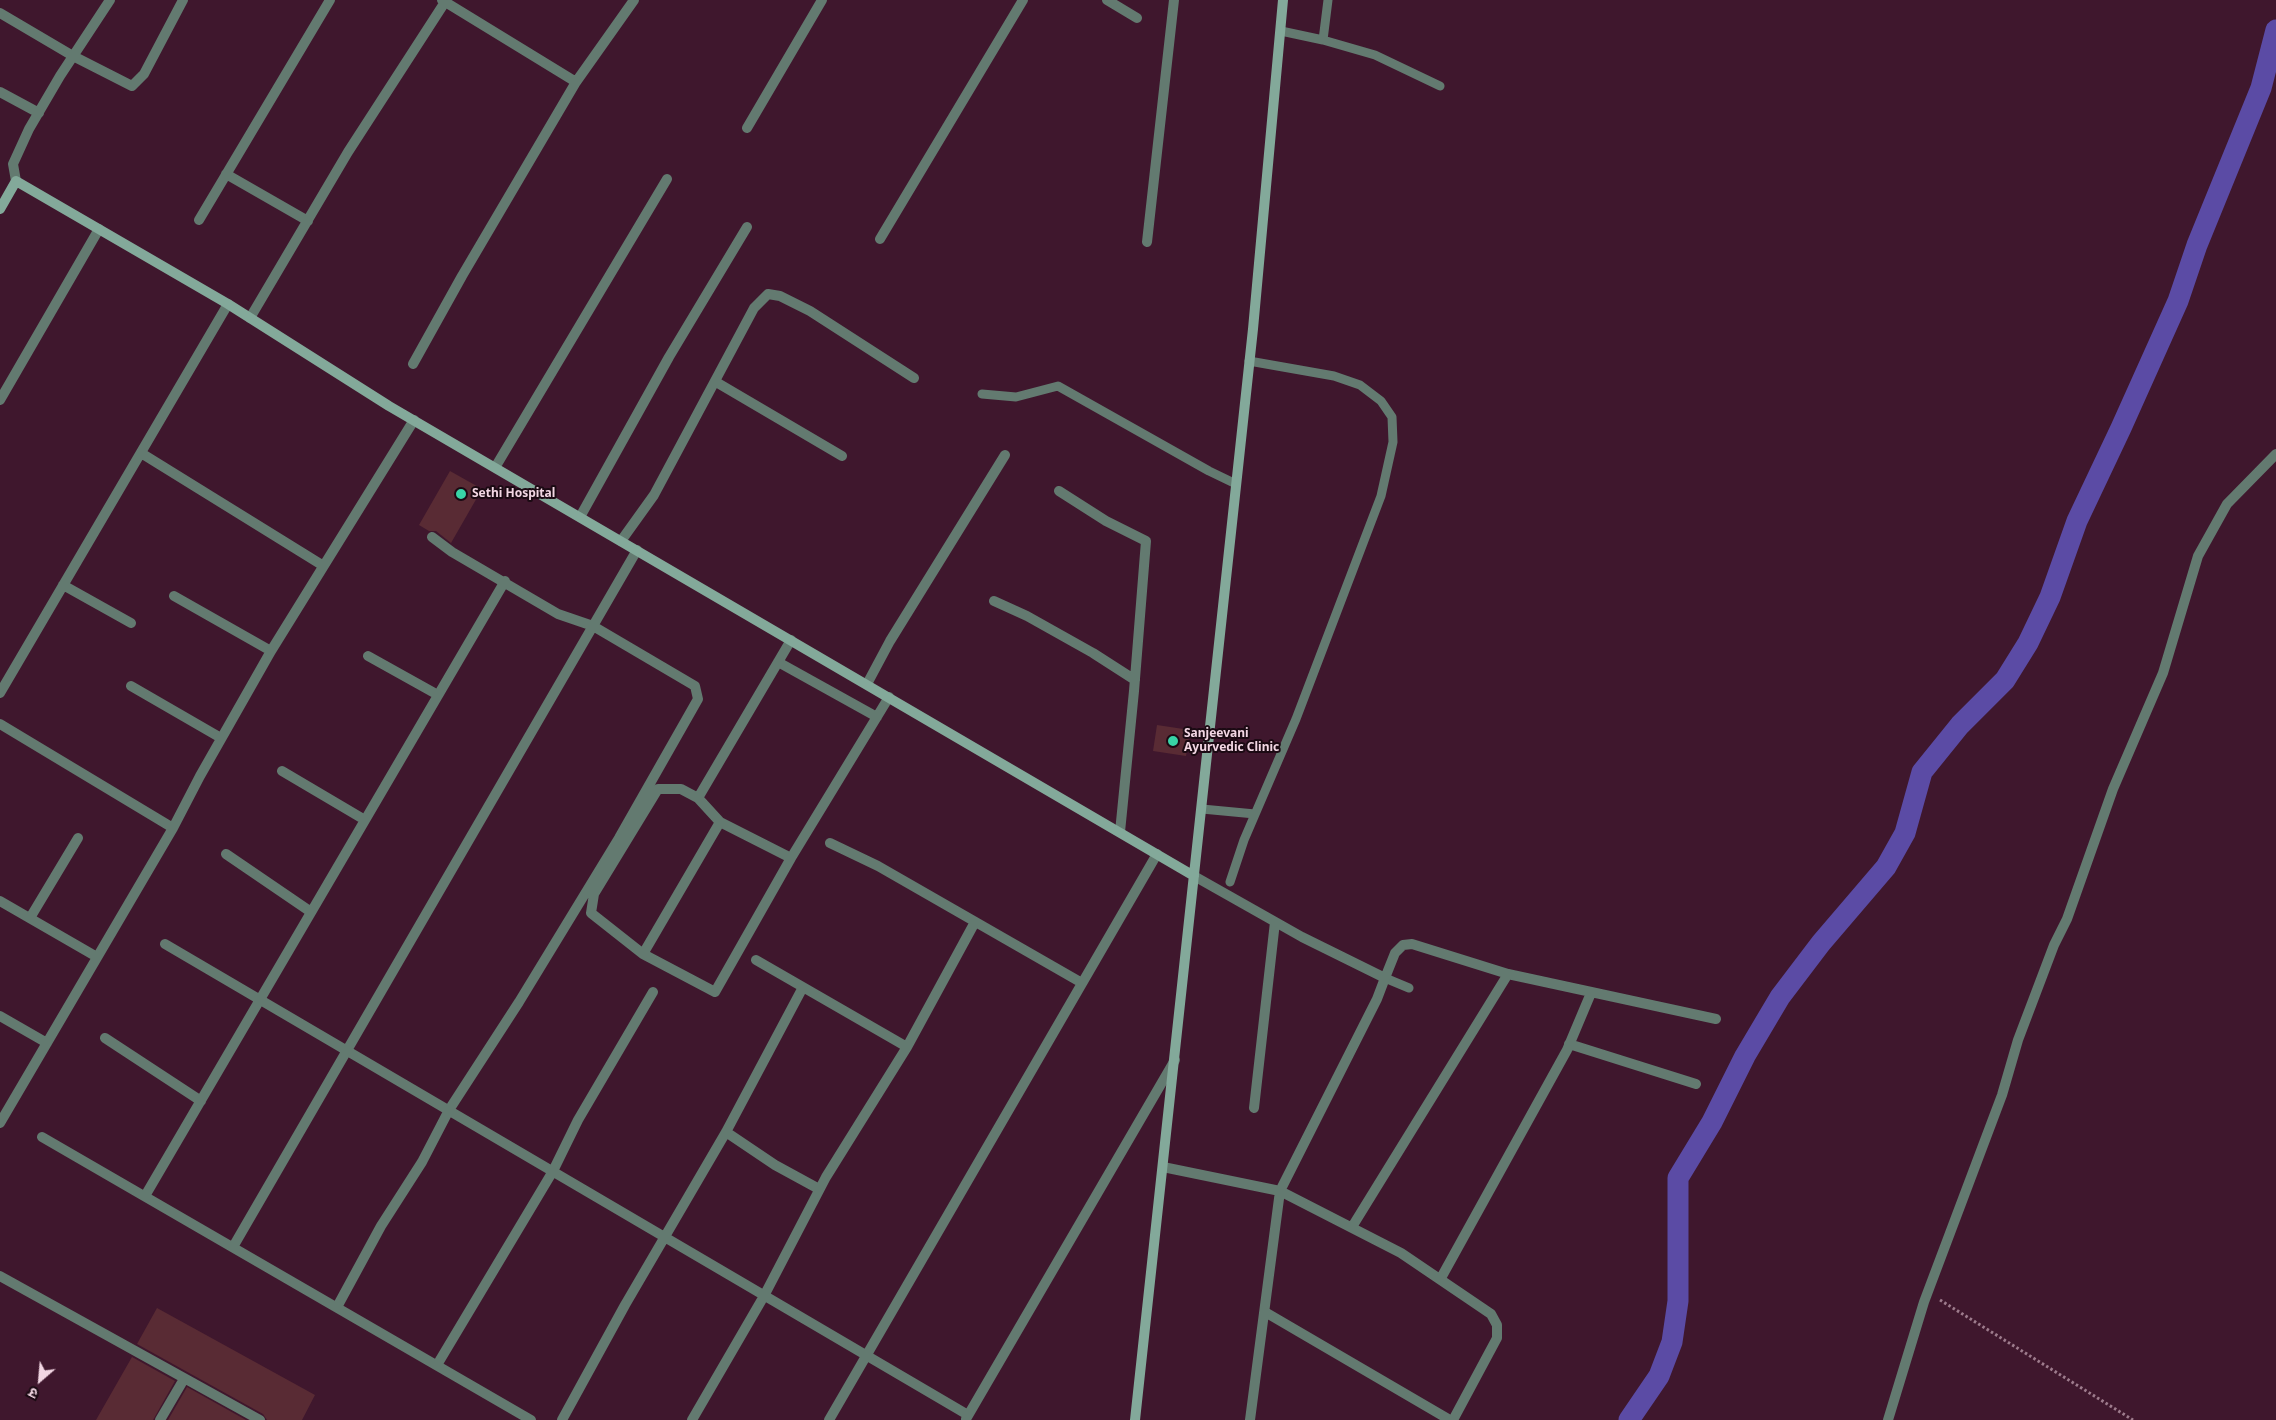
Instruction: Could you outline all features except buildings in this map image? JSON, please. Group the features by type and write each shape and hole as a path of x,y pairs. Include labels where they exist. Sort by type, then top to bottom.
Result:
{"street":[{"path":"0,209 16,181 13,164 39,113 73,56 110,0"},
{"path":"0,13 73,56 132,86 144,74 183,0"},
{"path":"199,220 330,0"},
{"path":"413,364 462,276 576,82 634,0"},
{"path":"747,128 822,0"},
{"path":"880,239 1023,0"},
{"path":"1107,0 1137,18"},
{"path":"1147,242 1174,0"},
{"path":"1137,1420 1249,361 1283,0"},
{"path":"250,318 348,152 443,1 576,82"},
{"path":"0,92 39,113"},
{"path":"226,174 308,220"},
{"path":"496,466 667,179"},
{"path":"16,181 228,304 414,420 496,466 1156,854 1275,922 1385,978"},
{"path":"580,517 669,357 747,227"},
{"path":"0,400 99,229"},
{"path":"621,541 654,495 754,308 768,294 780,296 810,311 914,378"},
{"path":"0,694 228,304"},
{"path":"716,382 842,456"},
{"path":"0,1123 173,828 221,738 271,651 322,565 414,420"},
{"path":"141,454 322,565"},
{"path":"1888,1420 1928,1292 2002,1094 2018,1040 2054,945 2067,920 2091,847 2163,673 2198,556 2227,504 2276,454"},
{"path":"867,684 890,642 1005,455"},
{"path":"1059,492 1106,521 1146,541 1120,832"},
{"path":"337,1307 381,1226 422,1162 448,1110 519,1002 619,838 698,700 695,686 593,626 558,614 505,581 452,552 432,537"},
{"path":"233,1247 637,550"},
{"path":"145,1196 505,581"},
{"path":"63,585 131,623"},
{"path":"174,596 271,651"},
{"path":"994,601 1027,616 1093,653 1135,680"},
{"path":"698,798 791,640"},
{"path":"368,656 438,695"},
{"path":"777,664 876,719"},
{"path":"132,686 221,738"},
{"path":"791,858 720,822 698,798 681,789 658,789 594,894 591,913 644,954 715,992 791,858 889,697"},
{"path":"0,724 173,828"},
{"path":"282,771 365,820"},
{"path":"644,954 720,822"},
{"path":"30,918 78,838"},
{"path":"830,843 878,866 1082,983"},
{"path":"226,854 311,912"},
{"path":"829,1420 1156,854"},
{"path":"0,901 97,957"},
{"path":"692,1420 764,1296 819,1189 907,1047 974,922"},
{"path":"1254,1108 1275,922"},
{"path":"165,944 664,1236 867,1356 967,1418 1175,1060"},
{"path":"1250,1420 1280,1191 1377,999 1395,953 1403,945 1412,944 1508,974 1716,1019"},
{"path":"756,960 802,989 907,1047"},
{"path":"1352,1228 1508,974"},
{"path":"562,1420 664,1236 726,1132 802,989"},
{"path":"437,1365 553,1171 578,1120 653,992"},
{"path":"1441,1278 1569,1044 1591,993"},
{"path":"0,1016 47,1043"},
{"path":"105,1038 200,1100"},
{"path":"1569,1044 1696,1084"},
{"path":"726,1132 774,1165 819,1189"},
{"path":"42,1137 532,1420"},
{"path":"1163,1167 1280,1191 1401,1253 1441,1278 1491,1314 1497,1325 1497,1338 1451,1420 1265,1312"},
{"path":"0,1276 260,1420"},
{"path":"160,1420 184,1379"}],"lane":[{"path":"1323,40 1328,0"},
{"path":"1280,31 1323,40 1375,55 1440,86"},
{"path":"1230,882 1255,814 1296,719 1381,496 1393,442 1392,417 1381,401 1360,385 1334,376 1249,361"},
{"path":"982,394 1016,397 1058,386 1209,471 1236,484"},
{"path":"1202,809 1255,814"},
{"path":"1385,978 1409,988"}],"path":[{"path":"1928,1292 2133,1420"}],"waterway":[{"path":"1629,1420 1659,1376 1672,1342 1678,1301 1678,1178 1712,1122 1745,1056 1780,997 1821,943 1886,867 1905,833 1922,772 1960,725 2005,680 2028,643 2050,597 2077,521 2178,301 2197,245 2261,88 2276,30"}],"place":[{"name":"Sethi Hospital","path":"461,494"},
{"name":"Sanjeevani Ayurvedic Clinic","path":"1173,741"}]}
